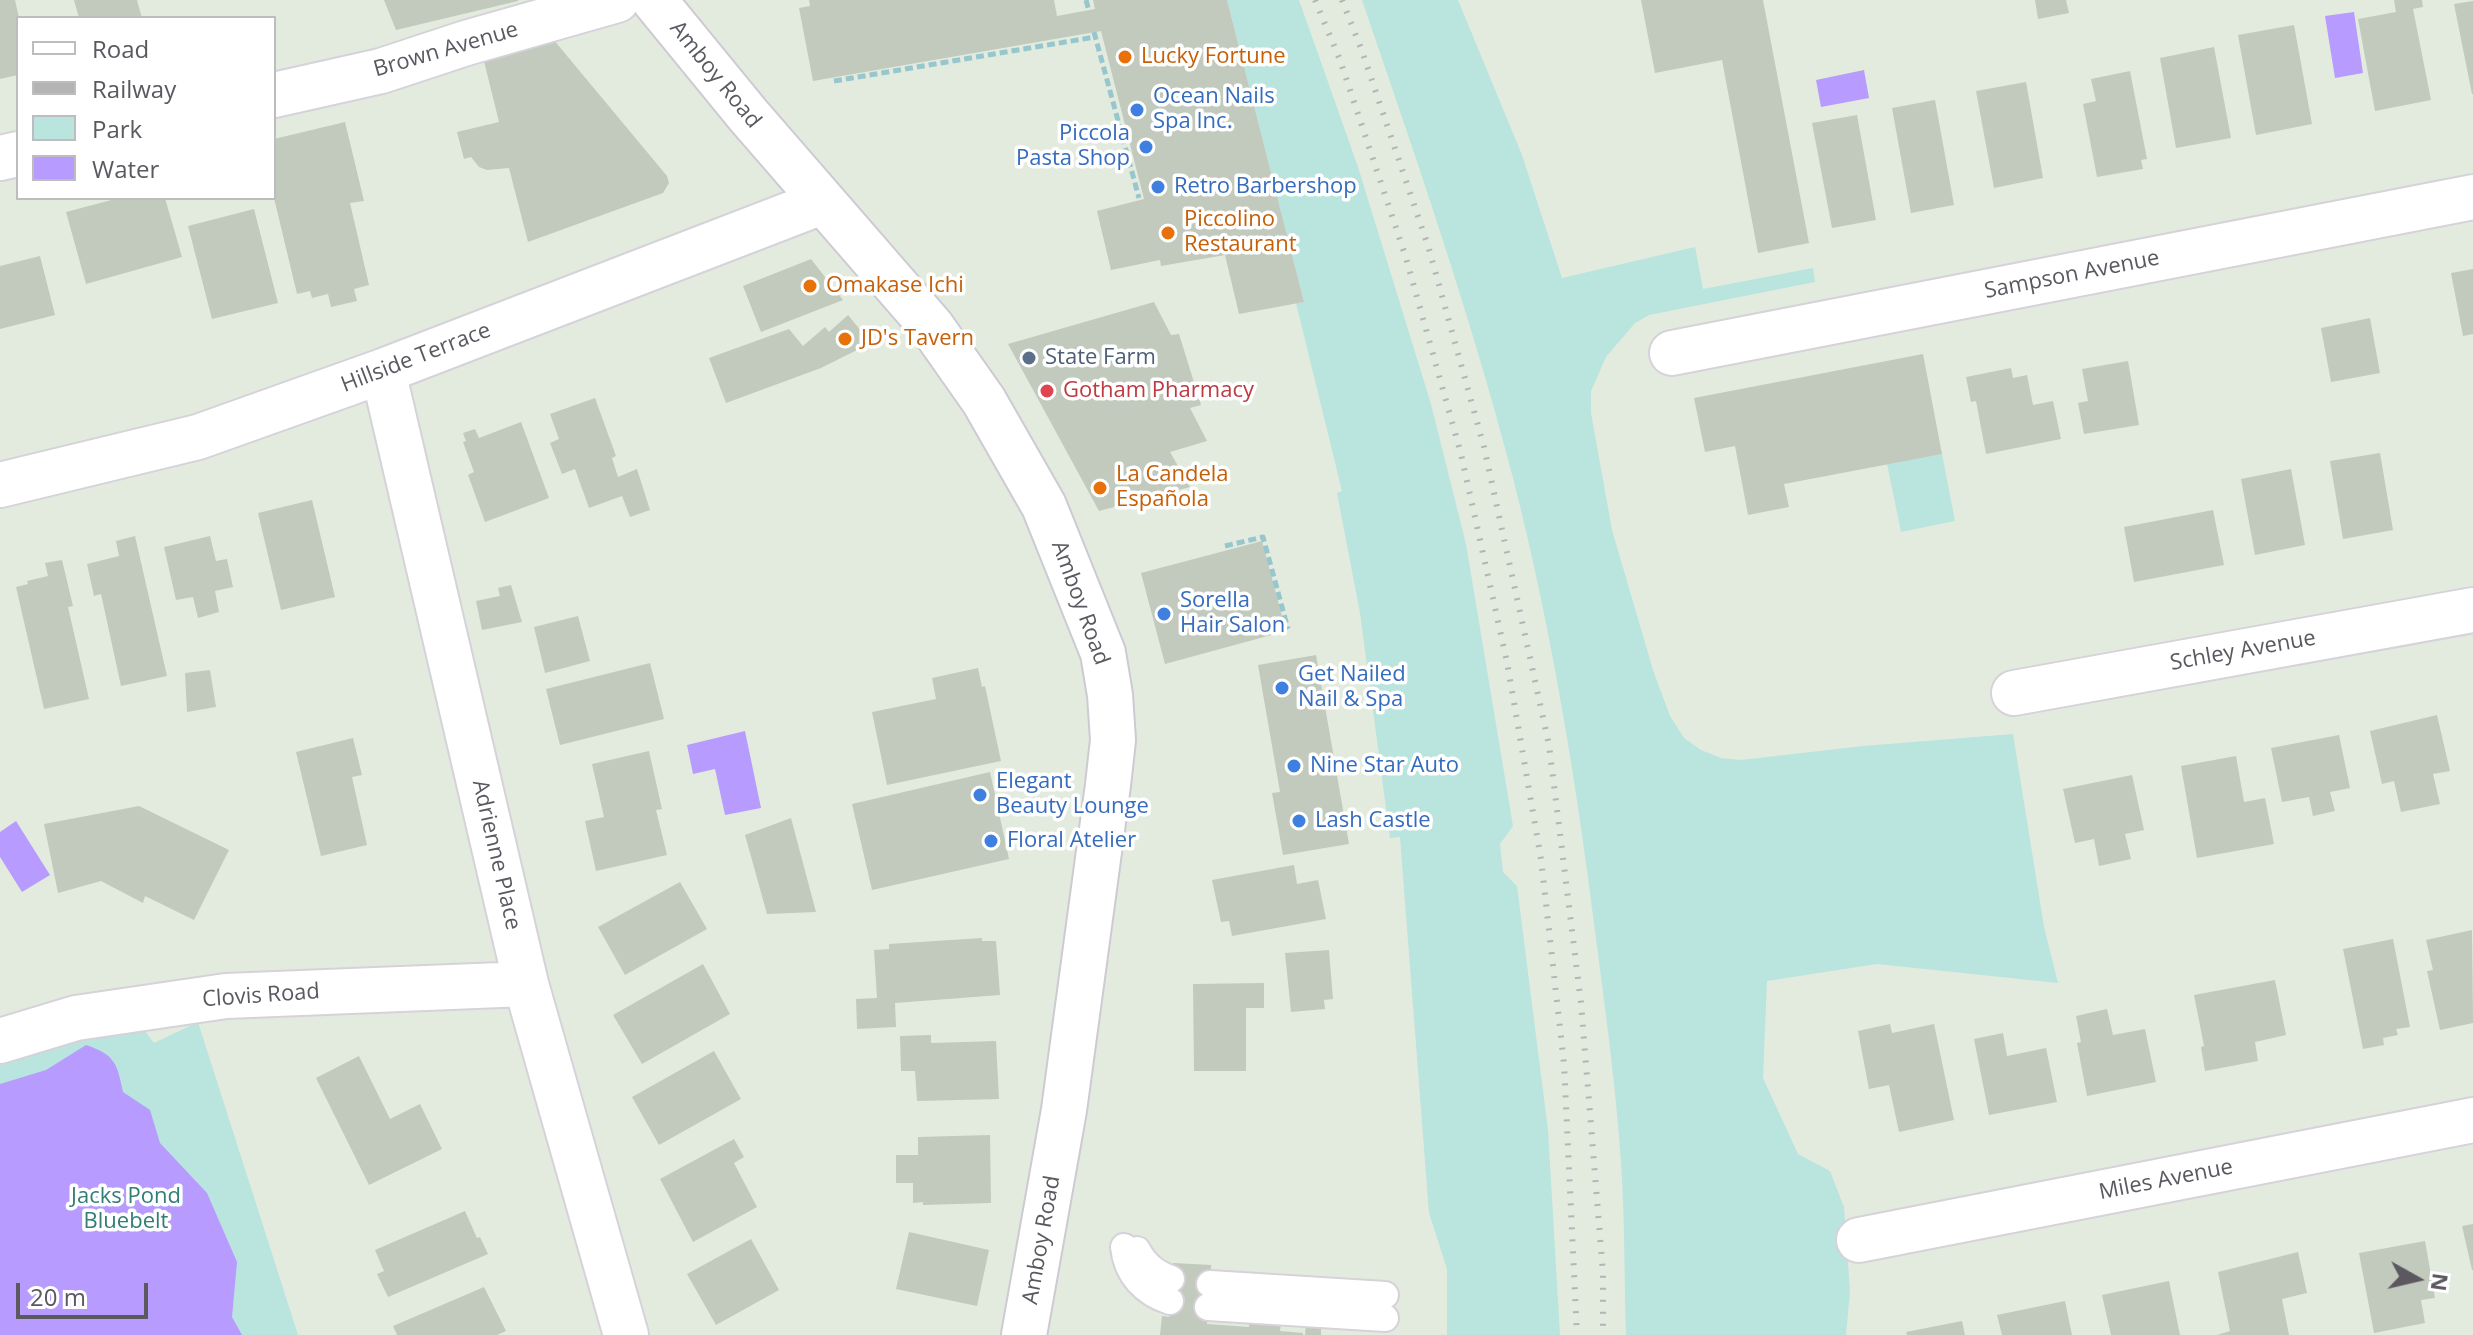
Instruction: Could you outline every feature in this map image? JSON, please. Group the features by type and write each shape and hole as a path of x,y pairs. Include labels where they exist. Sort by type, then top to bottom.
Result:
{"street":[{"name":"Brown Avenue","path":"276,95 381,71 617,0"},
{"name":"Amboy Road","path":"654,0 822,202 932,327 984,401 1044,506 1103,653 1113,740 1108,785 1064,1110 1024,1335"},
{"name":"Sampson Avenue","path":"1672,353 2473,197"},
{"name":"Hillside Terrace","path":"0,485 198,437 383,371 822,202"},
{"name":"Adrienne Place","path":"383,371 526,984 626,1335"},
{"name":"Schley Avenue","path":"2014,693 2473,610"},
{"name":"Clovis Road","path":"0,1041 76,1018 226,996 526,984"},
{"name":"Miles Avenue","path":"1859,1240 2473,1120"}],"lane":[{"path":"1130,1248 1170,1290"},
{"path":"1209,1296 1385,1306"}],"path":[{"path":"1086,0 1089,11"},
{"path":"834,81 1095,34 1139,198"},
{"path":"1225,546 1263,537 1288,629"}],"green space":[{"path":"1227,0 1299,0 1358,167 1431,404 1466,544 1513,826 1500,844 1503,872 1517,886 1548,1130 1560,1335 1447,1335 1447,1269 1429,1213 1400,837 1390,838 1360,613 1337,493 1342,491 1296,303 1304,302"},
{"path":"1362,0 1458,0 1522,155 1562,278 1695,247 1703,289 1813,268 1815,282 1649,315 1635,323 1606,357 1591,391 1591,413 1612,530 1653,670 1670,716 1684,738 1701,750 1721,758 1741,760 2013,734 2044,927 2058,983 1877,964 1767,981 1763,1078 1798,1154 1830,1171 1844,1207 1850,1291 1846,1335 1626,1335 1622,1184 1613,1076 1580,817 1551,647 1527,534 1479,357"},
{"path":"1942,454 1955,521 1901,532 1887,464"},
{"name":"Jacks Pond Bluebelt","path":"198,1022 298,1335 0,1335 0,1063 139,1023 154,1043"}],"water":[{"path":"2354,12 2363,73 2335,78 2325,16"},
{"path":"1864,70 1869,98 1821,107 1816,80"},
{"path":"745,731 761,808 725,815 715,769 693,774 687,745"},
{"path":"16,821 50,875 22,892 0,857 0,832"},
{"name":"Jacks Pond Bluebelt","path":"86,1045 103,1052 113,1061 123,1092 150,1110 160,1143 207,1193 237,1262 232,1317 242,1335 0,1335 0,1084 46,1070"}],"building":[{"path":"0,0 15,0 19,16 16,16 16,75 0,79"},
{"path":"74,0 137,0 141,16 78,16"},
{"path":"384,0 518,0 518,1 396,30"},
{"path":"809,0 1054,0 1057,16 1095,9 1093,0 1227,0 1304,302 1239,314 1225,255 1161,266 1160,260 1111,270 1097,211 1144,199 1101,31 813,81 799,8 810,6"},
{"path":"1641,0 1763,0 1809,243 1758,253 1722,60 1655,73"},
{"path":"2035,0 2066,0 2069,13 2038,19"},
{"path":"2394,0 2422,0 2423,7 2413,9 2431,100 2375,111 2358,19 2396,12"},
{"path":"2473,1 2473,94 2472,94 2454,4"},
{"path":"2294,25 2312,124 2256,135 2238,35"},
{"path":"553,39 667,176 669,183 663,193 528,242 509,168 487,170 479,167 471,157 464,159 457,132 499,122 482,53"},
{"path":"2214,47 2231,138 2176,148 2160,58"},
{"path":"2130,71 2147,159 2141,160 2143,169 2097,177 2083,104 2096,101 2091,79"},
{"path":"2026,82 2043,178 1994,188 1976,91"},
{"path":"1935,100 1954,205 1911,213 1892,108"},
{"path":"1857,115 1876,220 1832,228 1812,123"},
{"path":"345,122 364,201 350,203 369,285 354,289 357,301 331,307 328,294 312,298 310,291 297,294 274,200 276,139"},
{"path":"111,200 166,200 182,257 86,284 66,212"},
{"path":"254,209 278,303 212,319 188,226"},
{"path":"40,256 55,315 0,329 0,266"},
{"path":"811,259 843,300 761,332 743,286"},
{"path":"2473,269 2473,334 2463,336 2451,273"},
{"path":"1154,302 1171,335 1179,334 1201,405 1190,408 1207,441 1170,452 1190,487 1099,511 1008,344"},
{"path":"848,315 871,343 821,368 726,403 709,358 789,329 803,346 825,327 829,332"},
{"path":"2370,318 2380,373 2331,382 2321,328"},
{"path":"1923,354 1942,454 1784,484 1789,507 1748,515 1735,446 1705,452 1694,398"},
{"path":"2128,361 2139,425 2084,434 2078,403 2088,401 2082,369"},
{"path":"2011,368 2013,378 2027,375 2033,405 2053,401 2061,439 1986,454 1976,401 1971,402 1966,377"},
{"path":"595,398 616,456 612,458 618,477 637,469 650,510 630,517 622,496 589,508 575,469 562,474 550,443 559,439 550,414"},
{"path":"521,422 549,498 485,522 468,475 474,472 463,442 466,441 463,433 475,429 479,438"},
{"path":"2380,453 2393,530 2343,539 2330,461"},
{"path":"2291,469 2305,545 2255,555 2241,479"},
{"path":"312,500 335,597 281,610 258,513"},
{"path":"2213,510 2224,565 2134,582 2124,527"},
{"path":"135,536 167,676 121,686 101,594 94,596 87,564 119,556 116,541"},
{"path":"210,536 216,561 227,559 233,587 215,591 219,612 198,618 193,597 176,600 164,547"},
{"path":"1262,541 1286,631 1165,664 1141,573"},
{"path":"62,560 73,606 68,607 89,699 44,709 16,587 48,576 45,563"},
{"path":"511,585 522,622 482,630 476,601 500,596 498,588"},
{"path":"578,616 590,661 545,673 534,627"},
{"path":"1316,655 1349,844 1283,855 1272,793 1280,792 1258,665"},
{"path":"650,663 664,719 560,745 546,689"},
{"path":"978,668 982,687 985,686 1001,761 887,785 872,712 936,699 932,678"},
{"path":"210,670 216,707 187,712 185,673"},
{"path":"2437,715 2450,771 2433,774 2440,804 2401,812 2394,781 2382,784 2370,731"},
{"path":"2339,735 2350,788 2330,792 2335,811 2313,816 2309,797 2282,802 2271,748"},
{"path":"353,738 362,775 352,777 367,845 321,856 296,752"},
{"path":"649,751 662,809 656,810 667,855 596,871 585,821 604,817 592,764"},
{"path":"2236,756 2244,802 2265,798 2274,844 2197,858 2181,766"},
{"path":"990,772 1009,859 872,890 852,804"},
{"path":"2132,775 2144,830 2125,834 2131,859 2099,866 2094,839 2075,843 2063,789"},
{"path":"139,806 229,850 194,920 145,896 143,903 101,881 58,893 44,824"},
{"path":"791,818 816,912 767,914 745,835"},
{"path":"1294,865 1297,884 1318,880 1326,919 1232,936 1229,921 1221,922 1212,880"},
{"path":"680,882 707,929 625,975 598,927"},
{"path":"2472,930 2473,1023 2440,1030 2427,971 2433,970 2426,940"},
{"path":"982,938 982,941 996,941 1000,995 895,1003 896,1027 857,1029 856,999 877,998 874,950 889,949 889,944"},
{"path":"2393,939 2410,1027 2396,1029 2398,1035 2383,1038 2384,1045 2363,1049 2343,949"},
{"path":"1329,950 1333,999 1324,1000 1325,1009 1291,1012 1285,953"},
{"path":"703,964 730,1014 642,1064 613,1015"},
{"path":"2275,980 2286,1035 2255,1042 2258,1061 2205,1071 2201,1047 2204,1046 2194,995"},
{"path":"1264,983 1264,1008 1246,1008 1246,1071 1194,1071 1193,984"},
{"path":"2107,1009 2113,1035 2145,1029 2156,1082 2087,1096 2077,1043 2081,1042 2076,1016"},
{"path":"1890,1024 1892,1033 1934,1024 1954,1120 1899,1132 1889,1085 1869,1089 1858,1031"},
{"path":"2003,1033 2007,1056 2046,1048 2057,1102 1989,1115 1974,1039"},
{"path":"931,1035 931,1043 996,1041 999,1099 917,1101 915,1071 901,1071 900,1036"},
{"path":"714,1051 741,1099 659,1145 632,1097"},
{"path":"359,1056 390,1119 420,1104 442,1149 369,1185 316,1078"},
{"path":"990,1135 991,1203 913,1203 913,1183 896,1183 896,1155 918,1155 918,1137"},
{"path":"734,1139 744,1157 734,1163 757,1207 693,1242 660,1179"},
{"path":"465,1211 488,1254 388,1297 377,1274 384,1271 375,1250"},
{"path":"2473,1224 2473,1270 2472,1270 2462,1226"},
{"path":"909,1232 989,1250 977,1306 896,1289"},
{"path":"751,1239 779,1290 716,1325 687,1274"},
{"path":"2425,1241 2435,1298 2421,1300 2425,1323 2374,1333 2359,1253"},
{"path":"2298,1252 2307,1293 2282,1299 2289,1335 2217,1335 2230,1331 2218,1272"},
{"path":"1173,1263 1211,1265 1207,1324 1249,1327 1249,1321 1281,1323 1280,1331 1303,1335 1160,1335 1162,1316 1169,1317"},
{"path":"2169,1281 2180,1335 2111,1335 2102,1295"},
{"path":"484,1287 506,1331 497,1335 397,1335 393,1326"},
{"path":"2065,1301 2072,1335 2002,1335 1997,1315"},
{"path":"1962,1321 1965,1335 1907,1335 1906,1332"},
{"path":"1306,1324 1321,1325 1321,1335 1305,1335"}],"railway":[{"path":"1315,0 1340,60 1406,258 1461,454 1507,662 1541,859 1564,1064 1577,1335"},
{"path":"1342,0 1429,249 1484,447 1549,745 1581,1003 1603,1273 1603,1335"}],"place":[{"name":"Lucky Fortune","path":"1125,57"},
{"name":"Ocean Nails Spa Inc.","path":"1137,110"},
{"name":"Piccola Pasta Shop","path":"1146,147"},
{"name":"Retro Barbershop","path":"1158,187"},
{"name":"Piccolino Restaurant","path":"1168,233"},
{"name":"Omakase Ichi","path":"810,286"},
{"name":"JD's Tavern","path":"845,339"},
{"name":"State Farm","path":"1029,358"},
{"name":"Gotham Pharmacy","path":"1047,391"},
{"name":"La Candela Española","path":"1100,488"},
{"name":"Sorella Hair Salon","path":"1164,614"},
{"name":"Get Nailed Nail & Spa","path":"1282,688"},
{"name":"Nine Star Auto","path":"1294,766"},
{"name":"Elegant Beauty Lounge","path":"980,795"},
{"name":"Lash Castle","path":"1299,821"},
{"name":"Floral Atelier","path":"991,841"}]}
